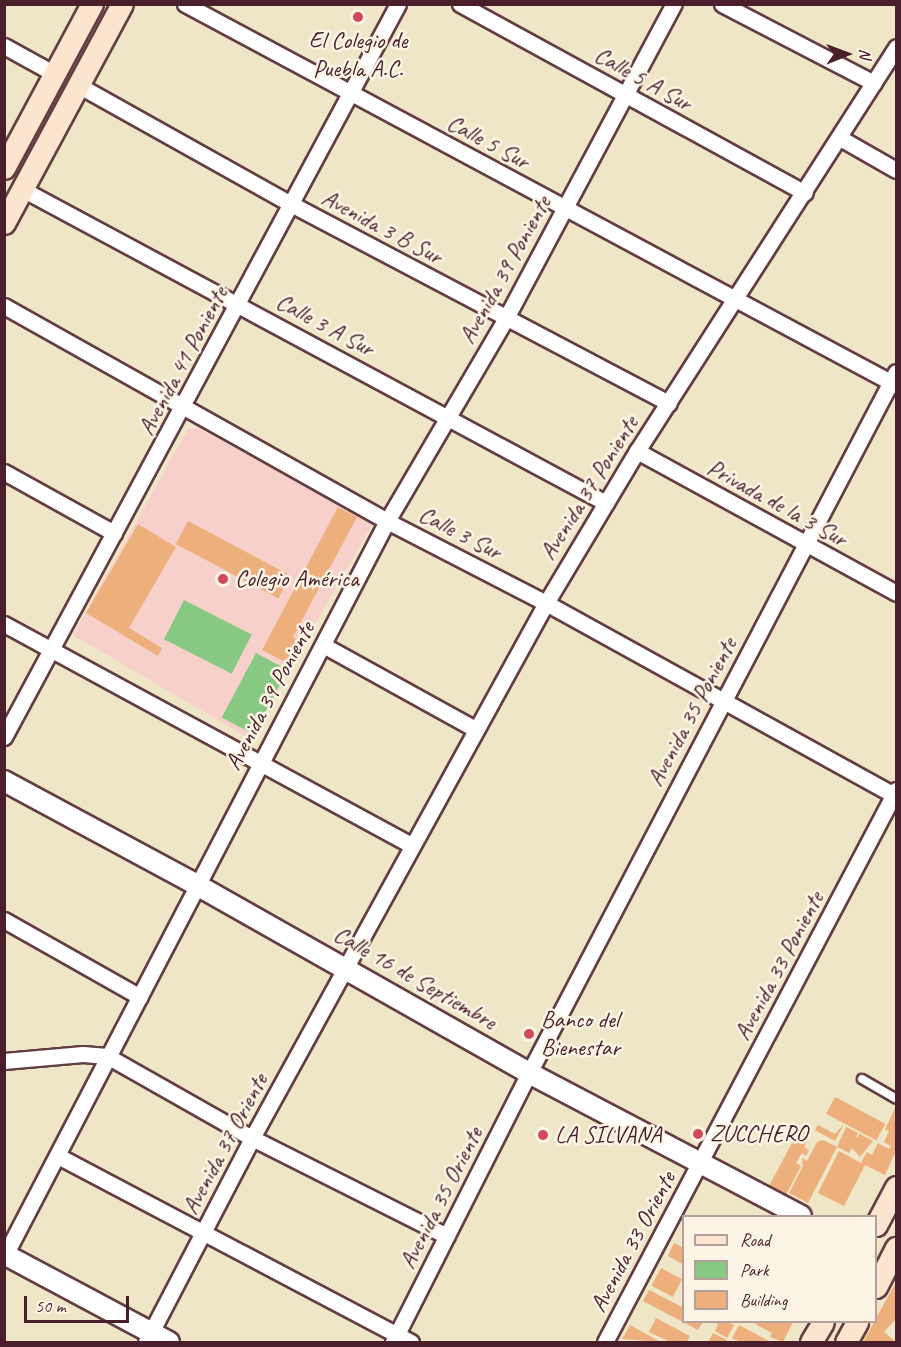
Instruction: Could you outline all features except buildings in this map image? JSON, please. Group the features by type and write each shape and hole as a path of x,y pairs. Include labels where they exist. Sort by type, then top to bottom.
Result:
{"main road":[{"path":"4,168 92,4"},
{"path":"4,223 122,4"},
{"path":"877,1223 897,1187"},
{"path":"877,1285 889,1259"},
{"path":"812,1342 822,1323"},
{"path":"846,1342 856,1323"}],"street":[{"name":"Calle 5 Sur","path":"186,4 564,209 895,380"},
{"name":"Avenida 41 Poniente","path":"4,737 186,405 399,4"},
{"name":"Calle 5 A Sur","path":"460,4 805,194"},
{"name":"Avenida 39 Poniente","path":"5,1256 107,1056 140,997 195,884 387,520 506,318 674,4"},
{"path":"722,4 874,83"},
{"path":"4,46 55,74"},
{"name":"Avenida 37 Poniente","path":"345,967 546,603 637,451 805,194 897,47"},
{"name":"Avenida 3 B Sur","path":"78,85 291,204 669,403"},
{"path":"840,138 897,170"},
{"name":"Calle 3 A Sur","path":"22,189 606,503"},
{"name":"Calle 3 Sur","path":"4,306 186,405 387,520 546,603 896,794"},
{"name":"Avenida 35 Poniente","path":"529,1073 805,544 895,380"},
{"name":"Privada de la 3 Sur","path":"637,451 897,593"},
{"path":"4,472 114,533"},
{"path":"4,624 411,845"},
{"path":"322,645 476,729"},
{"name":"Calle 16 de Septiembre","path":"4,781 345,967 529,1073 799,1215"},
{"name":"Avenida 33 Poniente","path":"700,1163 896,794"},
{"path":"4,920 140,997"},
{"name":"Avenida 37 Oriente","path":"148,1338 252,1138 345,967"},
{"path":"4,1061 83,1054 107,1056 252,1138 447,1236"},
{"name":"Avenida 35 Oriente","path":"395,1339 529,1073"},
{"path":"58,1156 395,1339 411,1342"},
{"name":"Avenida 33 Oriente","path":"605,1342 700,1163"},
{"path":"5,1256 148,1338 169,1342"}],"lane":[{"path":"862,1079 897,1100"}],"shaded area":[{"name":"Colegio América","path":"198,428 373,523 250,739 73,635 188,429"}],"green space":[{"path":"184,600 252,635 232,674 164,639"},
{"path":"256,653 288,670 254,734 222,717"}],"place":[{"name":"El Colegio de Puebla A.C.","path":"358,17"},
{"name":"Colegio América","path":"223,579"},
{"name":"Banco del Bienestar","path":"529,1034"},
{"name":"ZUCCHERO","path":"698,1134"},
{"name":"LA SILVANA","path":"543,1135"}]}
